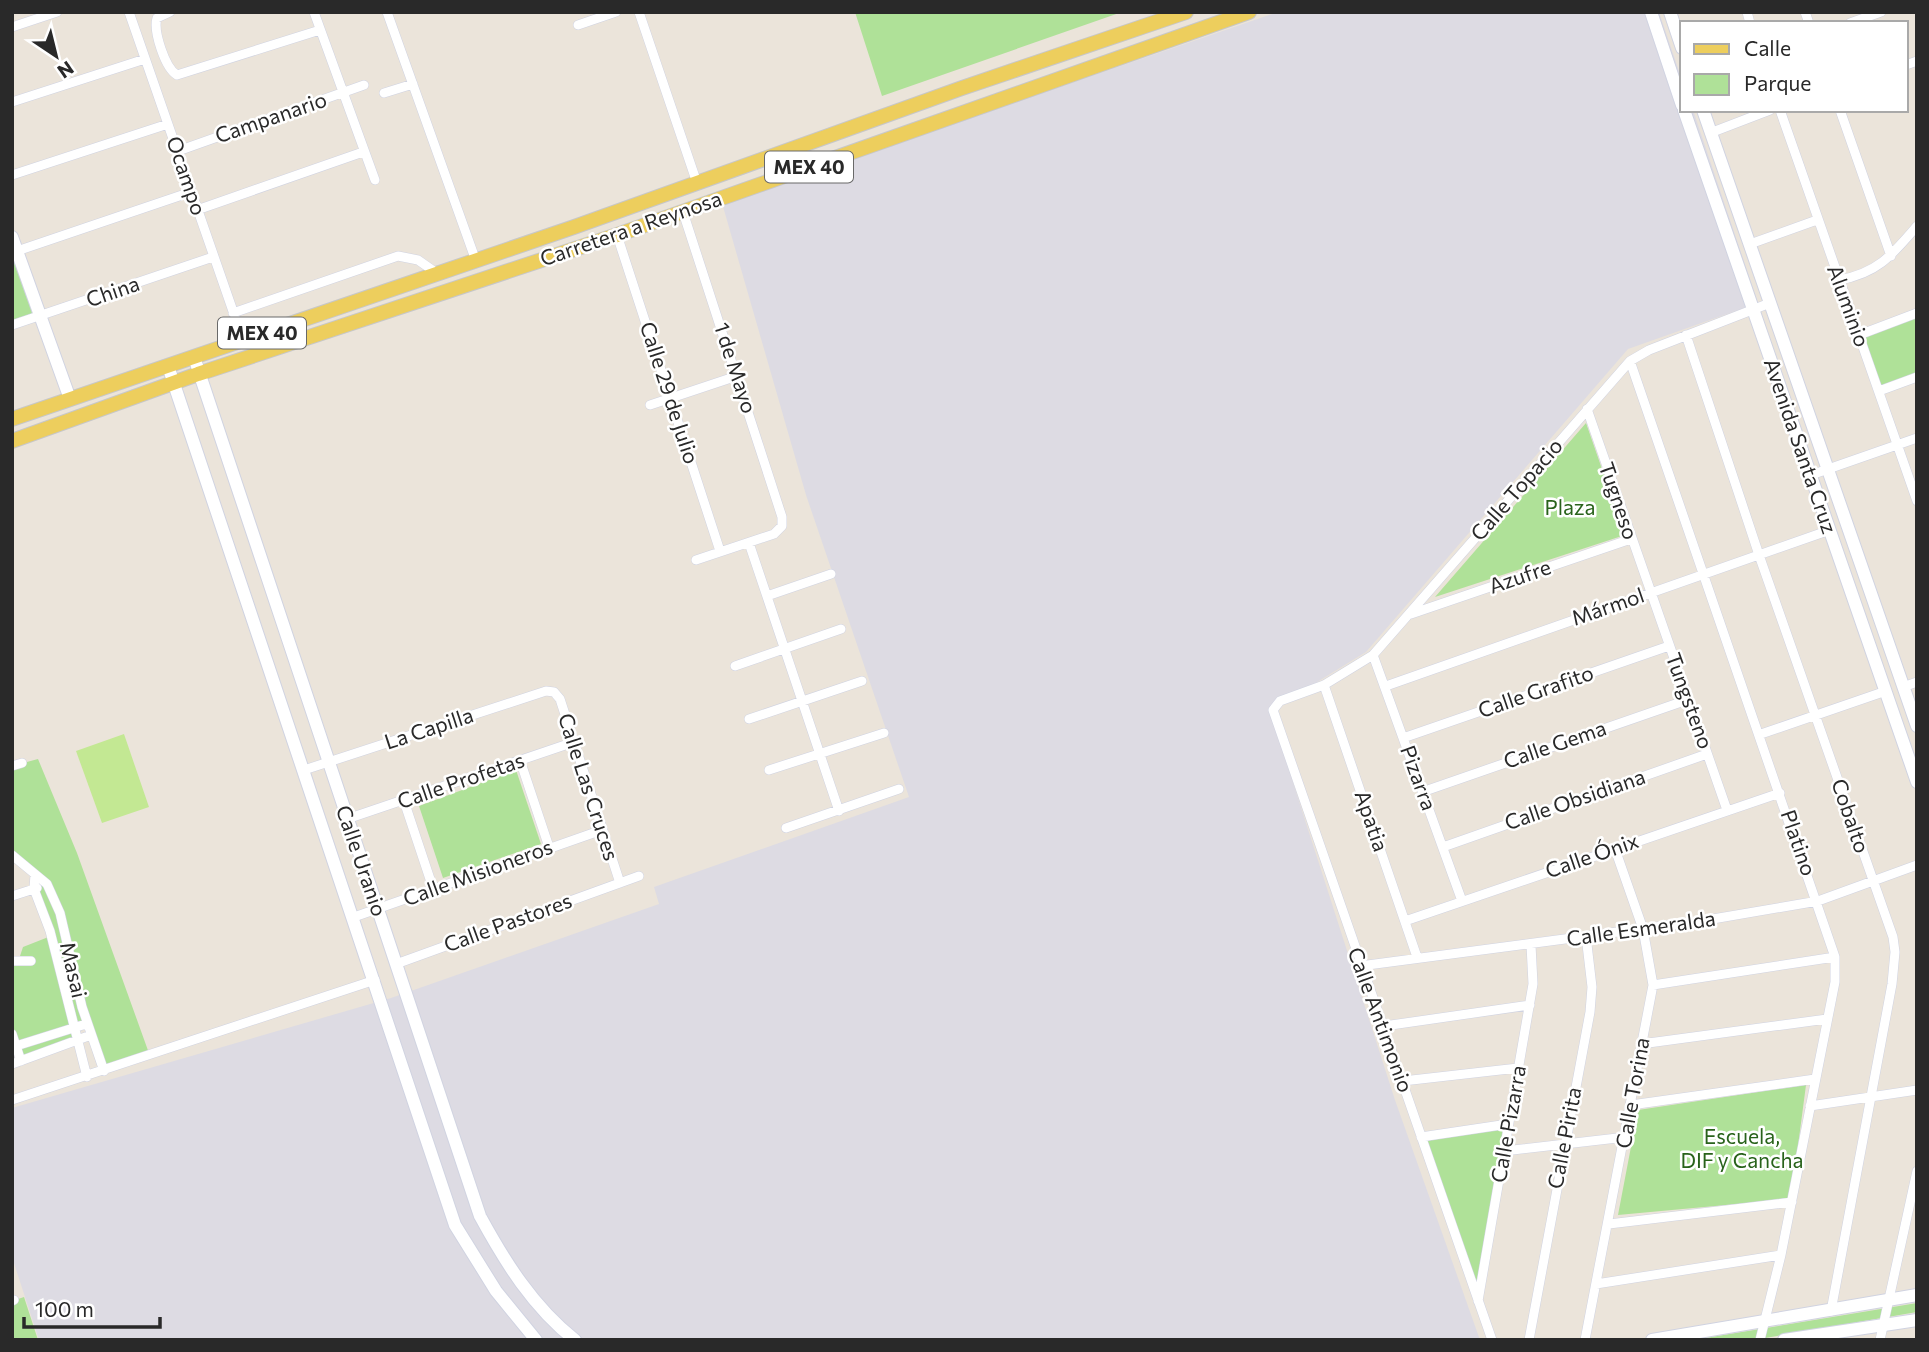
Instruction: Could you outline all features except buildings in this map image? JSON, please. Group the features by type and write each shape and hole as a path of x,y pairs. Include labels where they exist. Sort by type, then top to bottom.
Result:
{"main road":[{"name":"Carretera a Reynosa","path":"12,419 476,261 1186,12"},
{"name":"Carretera a Reynosa","path":"12,441 198,374 683,212 1249,12"},
{"path":"1163,20 1169,40"},
{"path":"683,212 684,202 691,193 741,168"},
{"path":"634,228 649,211 681,189"},
{"path":"574,227 596,225 599,231 595,242"},
{"path":"315,335 325,317 357,300"},
{"path":"12,436 54,414 70,399 86,403 130,399"}],"street":[{"path":"12,27 57,12"},
{"name":"Ocampo","path":"129,12 243,340"},
{"path":"170,12 157,18 155,26 170,70 177,75 320,30"},
{"path":"314,12 375,180"},
{"path":"387,12 476,261"},
{"path":"578,25 616,12"},
{"path":"639,12 697,183"},
{"path":"1680,42 1669,12 1652,15 1680,99"},
{"path":"1856,21 1881,12"},
{"path":"12,102 145,59"},
{"path":"384,93 413,84"},
{"name":"Campanario","path":"178,151 364,85"},
{"name":"Avenida Santa Cruz","path":"1685,112 1917,782"},
{"name":"Avenida Santa Cruz","path":"1704,112 1917,726"},
{"path":"1710,133 1765,112"},
{"name":"Aluminio","path":"1781,112 1917,501"},
{"path":"1841,112 1891,256"},
{"path":"12,175 168,124"},
{"path":"197,210 363,152"},
{"path":"17,251 191,192"},
{"name":"1 de Mayo","path":"683,212 782,517 782,526 774,534 749,543"},
{"path":"1750,244 1817,220"},
{"path":"1839,280 1862,276 1891,256 1917,226"},
{"name":"Calle 29 de Julio","path":"617,234 720,551"},
{"path":"12,237 70,399"},
{"path":"233,313 398,256 418,260 438,274"},
{"name":"China","path":"12,326 213,257"},
{"name":"Calle Topacio","path":"1280,701 1324,685 1373,655 1638,354 1770,303"},
{"path":"1859,335 1917,313"},
{"name":"Cobalto","path":"1686,335 1759,555 1893,937 1895,952 1872,1096 1831,1311"},
{"name":"Calle Uranio","path":"194,358 469,1188 500,1254 535,1301 575,1340"},
{"name":"Platino","path":"1630,361 1818,901 1835,957 1835,982 1792,1202 1760,1340"},
{"name":"Calle Uranio","path":"168,366 455,1225 481,1270 516,1319 536,1340"},
{"path":"650,405 737,376"},
{"path":"1879,391 1917,377"},
{"name":"Tugneso","path":"1587,409 1652,592"},
{"path":"1811,475 1917,438"},
{"name":"Mármol","path":"1386,686 1830,530"},
{"name":"Azufre","path":"1410,614 1631,539"},
{"path":"696,559 749,543 839,811"},
{"path":"767,596 831,574"},
{"name":"Tungsteno","path":"1652,592 1727,810"},
{"path":"735,666 841,629"},
{"name":"Calle Grafito","path":"1403,738 1669,646"},
{"name":"Pizarra","path":"1373,655 1462,901"},
{"path":"749,719 862,681"},
{"path":"1903,687 1917,682"},
{"name":"Apatia","path":"1324,685 1417,957"},
{"name":"La Capilla","path":"304,770 546,691 554,692"},
{"path":"1760,734 1886,691"},
{"name":"Calle Las Cruces","path":"554,692 574,742 620,883"},
{"name":"Calle Gema","path":"1422,792 1688,700"},
{"name":"Calle Antimonio","path":"1280,701 1273,710 1275,723 1360,967 1384,1026 1492,1340"},
{"path":"769,770 884,733"},
{"name":"Calle Profetas","path":"347,819 574,742"},
{"name":"Calle Obsidiana","path":"1443,847 1707,754"},
{"path":"520,760 549,847"},
{"path":"786,828 899,789"},
{"name":"Calle Ónix","path":"1405,921 1780,793"},
{"path":"404,801 433,888"},
{"name":"Calle Misioneros","path":"354,918 602,830"},
{"name":"Calle Torina","path":"1585,1340 1653,985 1643,929 1615,849"},
{"name":"Masai","path":"12,855 47,884 60,913 86,1024 104,1071"},
{"name":"Calle Esmeralda","path":"1360,967 1417,957 1531,945 1643,929 1818,901 1917,865"},
{"name":"Masai","path":"34,874 34,889 51,936 87,1077"},
{"name":"Calle Pastores","path":"396,964 639,876"},
{"path":"12,896 47,884"},
{"path":"51,936 64,932"},
{"name":"Calle Pirita","path":"1529,1340 1563,1144 1590,1012 1592,987 1586,936"},
{"name":"Calle Pizarra","path":"1478,1303 1530,1005 1533,984 1531,945"},
{"path":"1653,985 1835,957"},
{"path":"12,961 31,961"},
{"path":"12,1100 375,979"},
{"path":"1384,1026 1530,1005"},
{"path":"1641,1044 1827,1019"},
{"path":"16,1046 86,1024"},
{"path":"12,1034 17,1062 91,1035"},
{"path":"1403,1081 1518,1068"},
{"path":"1631,1105 1815,1079"},
{"path":"1810,1106 1917,1090"},
{"path":"1422,1138 1508,1124"},
{"path":"1504,1152 1626,1137"},
{"path":"1880,1340 1891,1301 1917,1173"},
{"path":"1609,1224 1792,1202"},
{"path":"1905,1231 1917,1230"},
{"path":"481,1270 500,1254"},
{"path":"1596,1284 1781,1255"},
{"path":"1652,1340 1917,1296"},
{"path":"1784,1340 1917,1320"}],"shaded area":[{"path":"1278,12 1659,12 1680,74 1680,112 1694,112 1758,303 1628,349 1366,652 1270,711 1395,1100 1480,1340 39,1340 12,1257 12,1108 391,998 659,904 654,887 909,797 806,495 722,203"}],"green space":[{"path":"855,12 1122,12 882,96"},
{"path":"12,236 41,316 12,325"},
{"path":"1917,313 1917,377 1879,391 1859,335"},
{"name":"Plaza","path":"1586,423 1625,535 1435,597"},
{"path":"124,734 149,807 102,823 76,751"},
{"path":"38,759 77,853 150,1056 104,1071 87,1024 73,1028 77,1040 21,1061 12,1034 12,961 19,959 23,947 51,936 34,874 12,855 12,766"},
{"path":"516,770 541,844 443,878 419,806"},
{"name":"Escuela, DIF y Cancha","path":"1806,1085 1791,1199 1618,1215 1638,1110"},
{"path":"1508,1124 1478,1303 1421,1138"},
{"path":"24,1297 38,1340 12,1340 12,1301"},
{"path":"1917,1303 1917,1312 1753,1340 1693,1340"}]}
